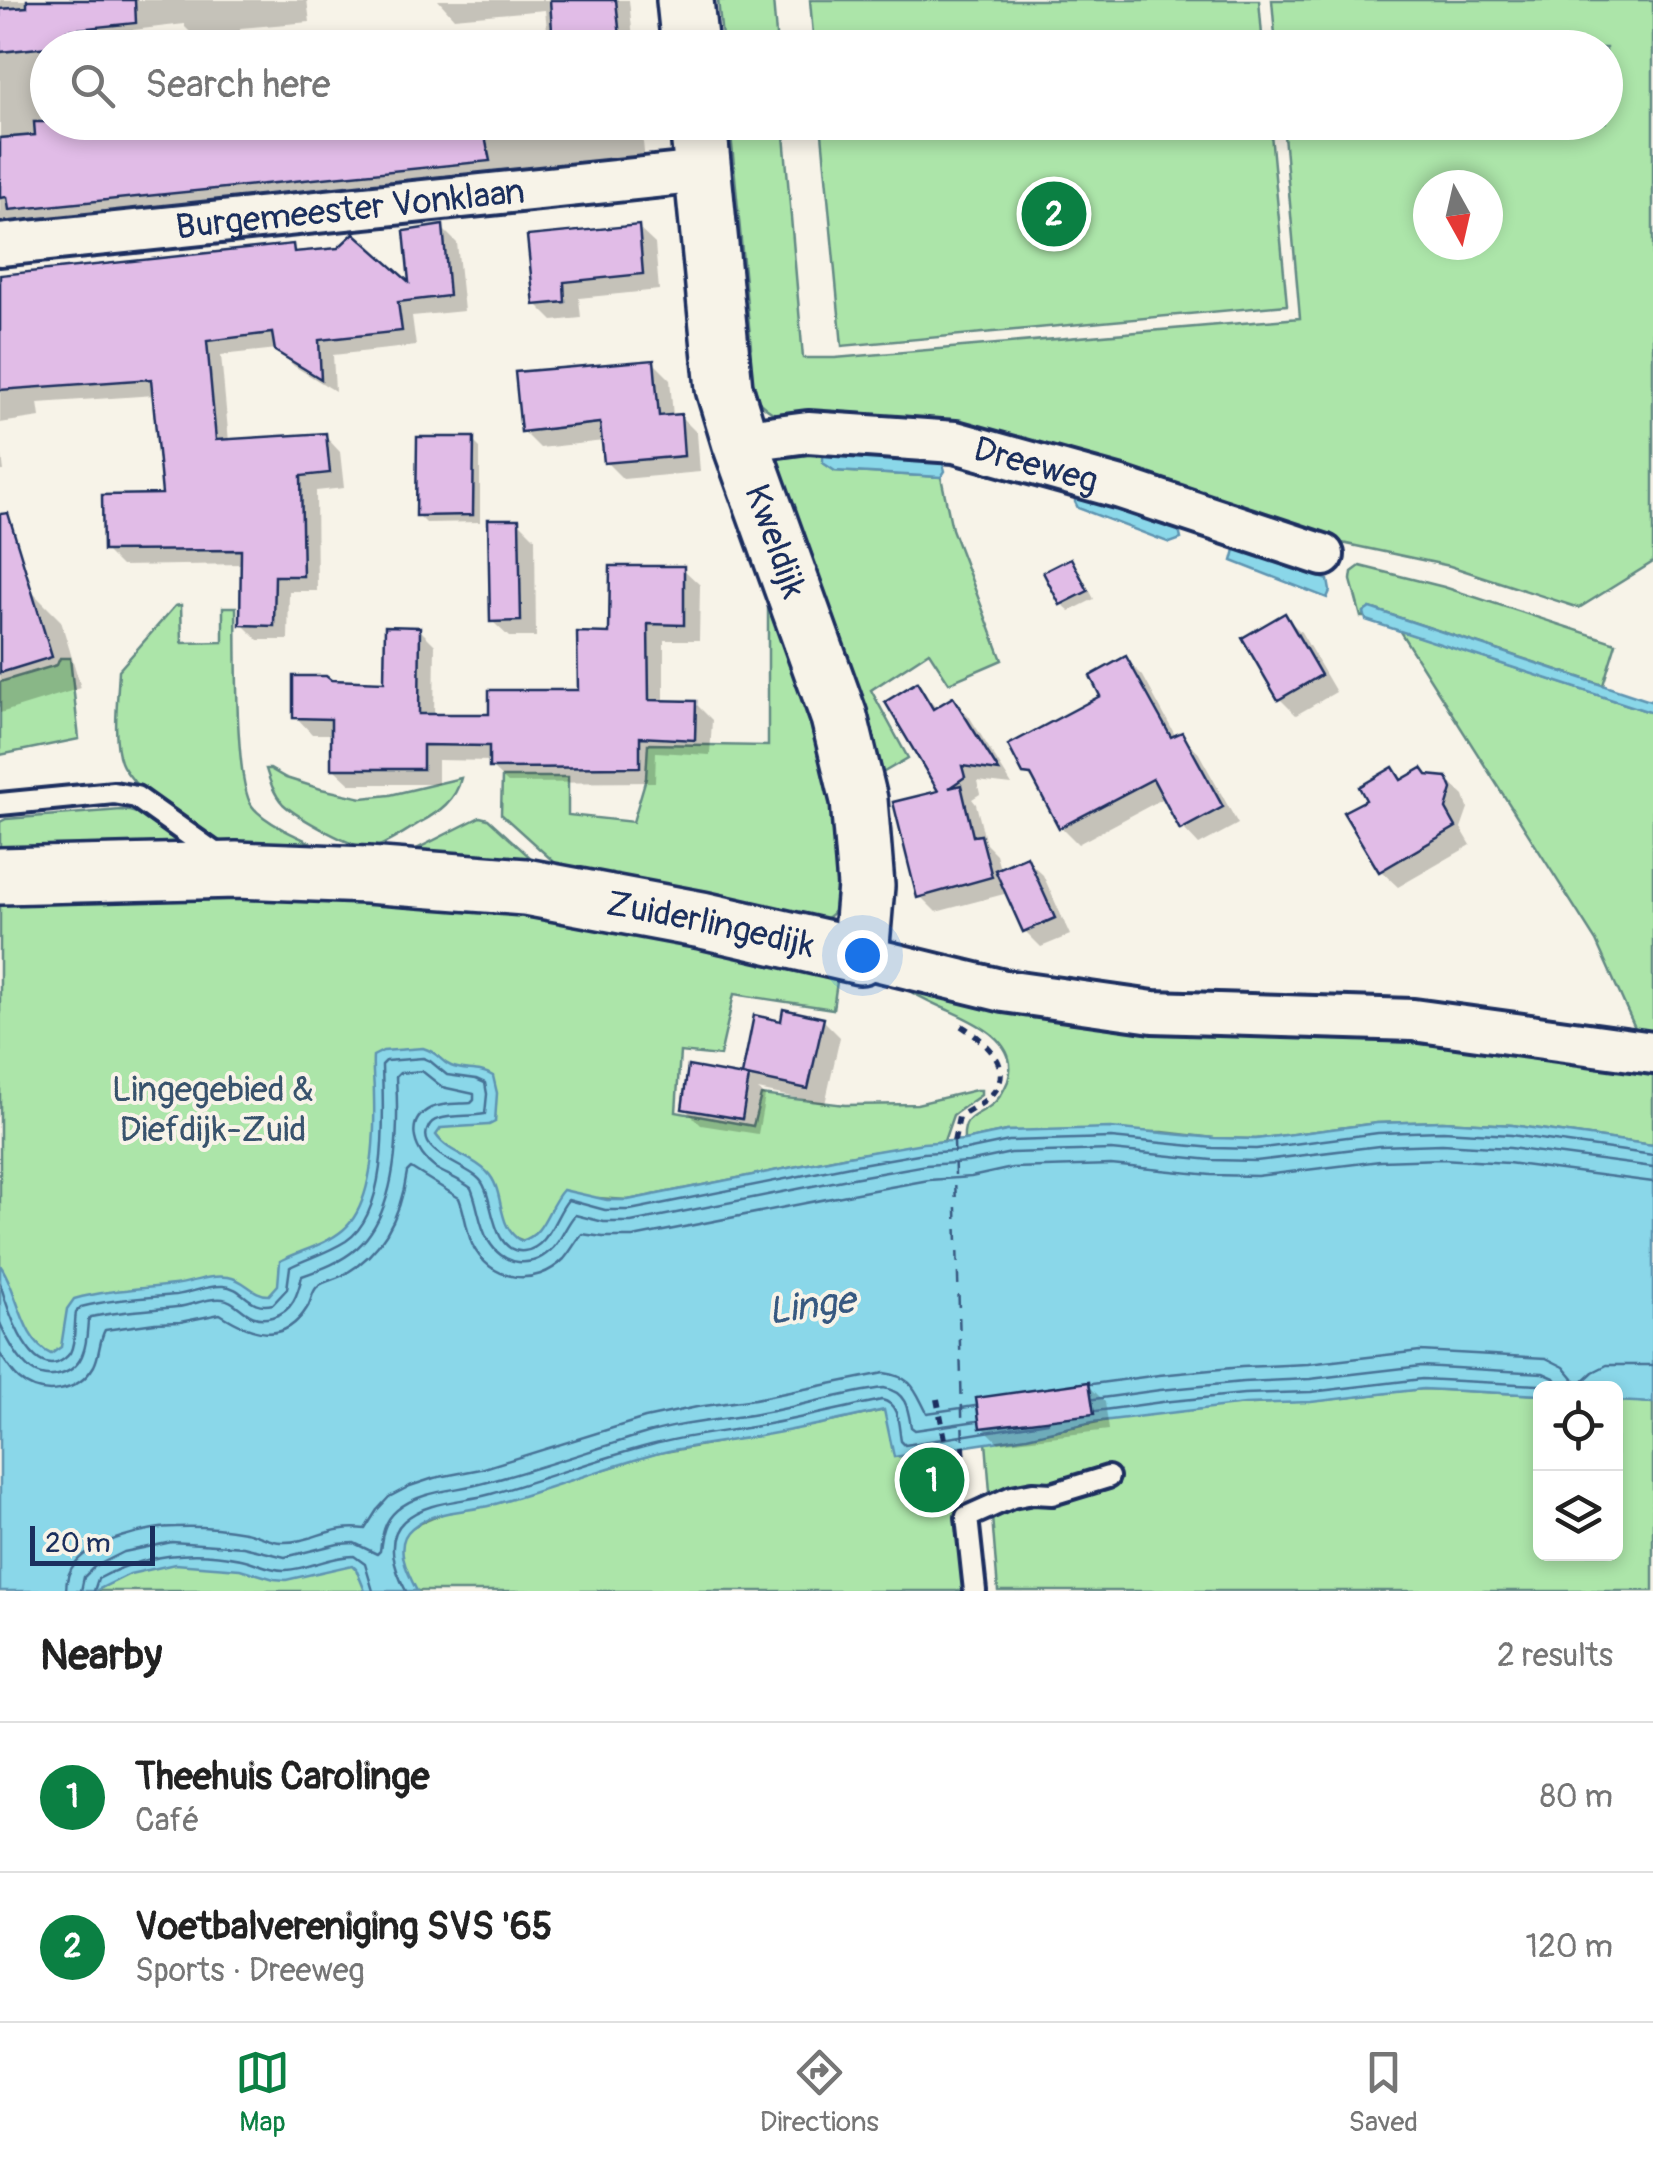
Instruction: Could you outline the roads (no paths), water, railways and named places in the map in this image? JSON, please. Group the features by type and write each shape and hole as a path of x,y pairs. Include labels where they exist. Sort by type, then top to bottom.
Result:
{"street":[{"path":"686,0 688,30"},
{"name":"Burgemeester Vonklaan","path":"0,246 700,147"},
{"name":"Kweldijk","path":"700,147 724,388 839,717 859,800 866,886 860,956"},
{"name":"Dreeweg","path":"740,441 808,432 954,442 1121,488 1322,556"},
{"name":"Zuiderlingedijk","path":"0,876 236,870 526,887 702,920 1004,991 1154,1012 1413,1020 1653,1053"}],"lane":[{"path":"0,804 104,794 136,796 236,870"},
{"path":"974,1591 967,1517 1012,1497 1052,1494 1108,1476"}],"water":[{"path":"837,447 941,457 945,471 941,477 835,471 823,463 823,455"},
{"path":"1081,493 1179,530 1181,539 1170,543 1078,508 1075,497"},
{"path":"1236,546 1328,580 1327,598 1232,561"},
{"path":"1370,608 1653,702 1653,713 1366,620 1364,612"},
{"name":"Linge","path":"423,1048 451,1066 493,1076 497,1093 495,1122 441,1128 436,1135 447,1147 487,1172 497,1189 507,1227 521,1241 541,1227 563,1190 607,1200 628,1200 848,1156 1007,1131 1111,1128 1256,1139 1377,1123 1443,1121 1512,1125 1653,1145 1653,1403 1623,1401 1623,1381 1533,1381 1533,1395 1423,1389 1311,1402 1245,1404 1093,1422 1027,1437 894,1457 884,1410 666,1452 492,1505 429,1518 412,1528 403,1542 404,1559 417,1591 365,1591 352,1565 286,1580 240,1569 175,1564 130,1574 95,1591 0,1591 0,1265 26,1326 51,1354 61,1347 67,1309 74,1299 221,1276 269,1295 278,1285 280,1261 343,1230 361,1203 373,1148 373,1056 383,1051"}],"place":[{"name":"Voetbalvereniging SVS '65","path":"1054,214"},
{"name":"Theehuis Carolinge","path":"932,1480"}],"park label":[{"name":"Lingegebied & Diefdijk-Zuid","path":"213,1109"}]}
